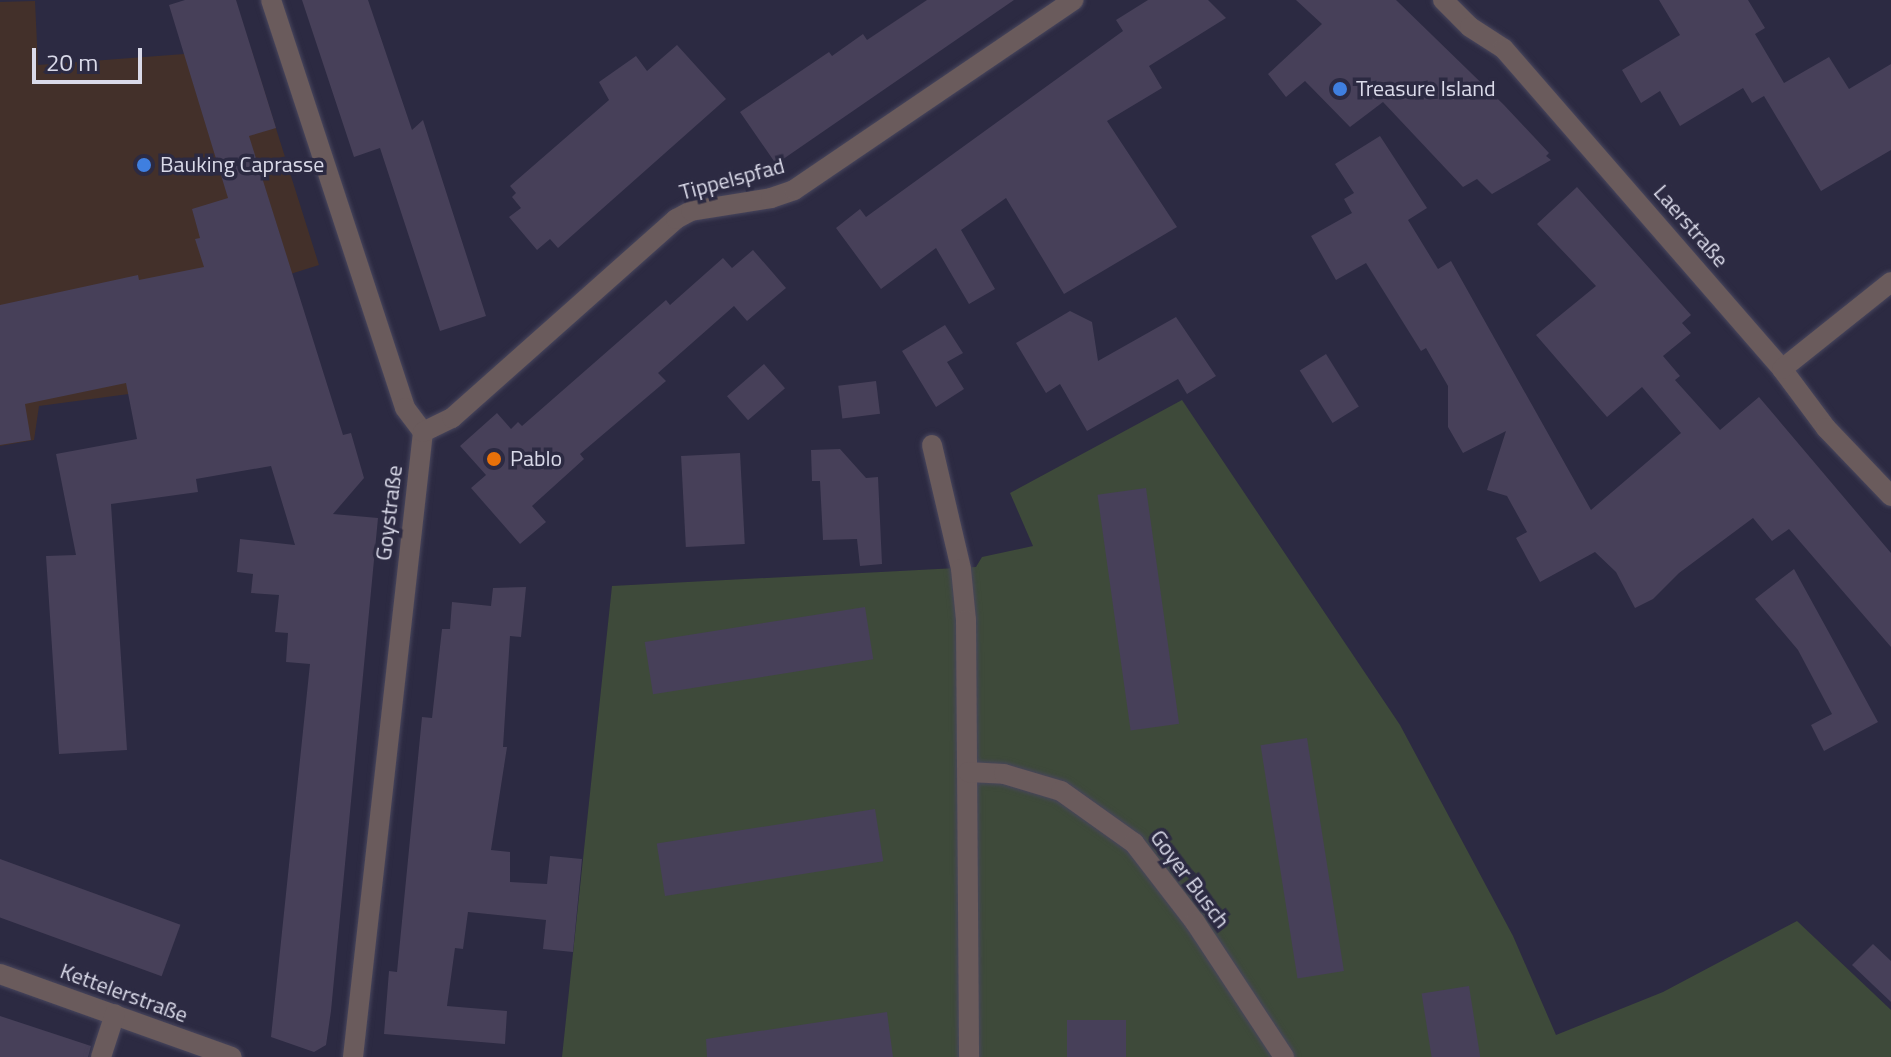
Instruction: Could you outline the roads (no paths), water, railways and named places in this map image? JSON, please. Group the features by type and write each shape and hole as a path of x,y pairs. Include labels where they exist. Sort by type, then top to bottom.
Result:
{"street":[{"path":"271,0 405,408 423,432"},
{"name":"Tippelspfad","path":"423,432 452,418 676,219 691,211 771,198 794,190 1074,0"},
{"name":"Laerstraße","path":"1443,0 1470,27 1504,49 1782,369 1826,428 1891,496"},
{"path":"1782,369 1891,282"},
{"name":"Goystraße","path":"353,1057 423,432"},
{"path":"932,445 961,569 966,620 969,1057"},
{"name":"Goyer Busch","path":"968,772 1004,774 1061,791 1134,843 1195,922 1284,1057"},
{"name":"Kettelerstraße","path":"0,974 232,1057"},
{"path":"101,1057 115,1014"}],"place":[{"name":"Treasure Island","path":"1340,89"},
{"name":"Bauking Caprasse","path":"144,165"},
{"name":"Pablo","path":"494,459"}]}
